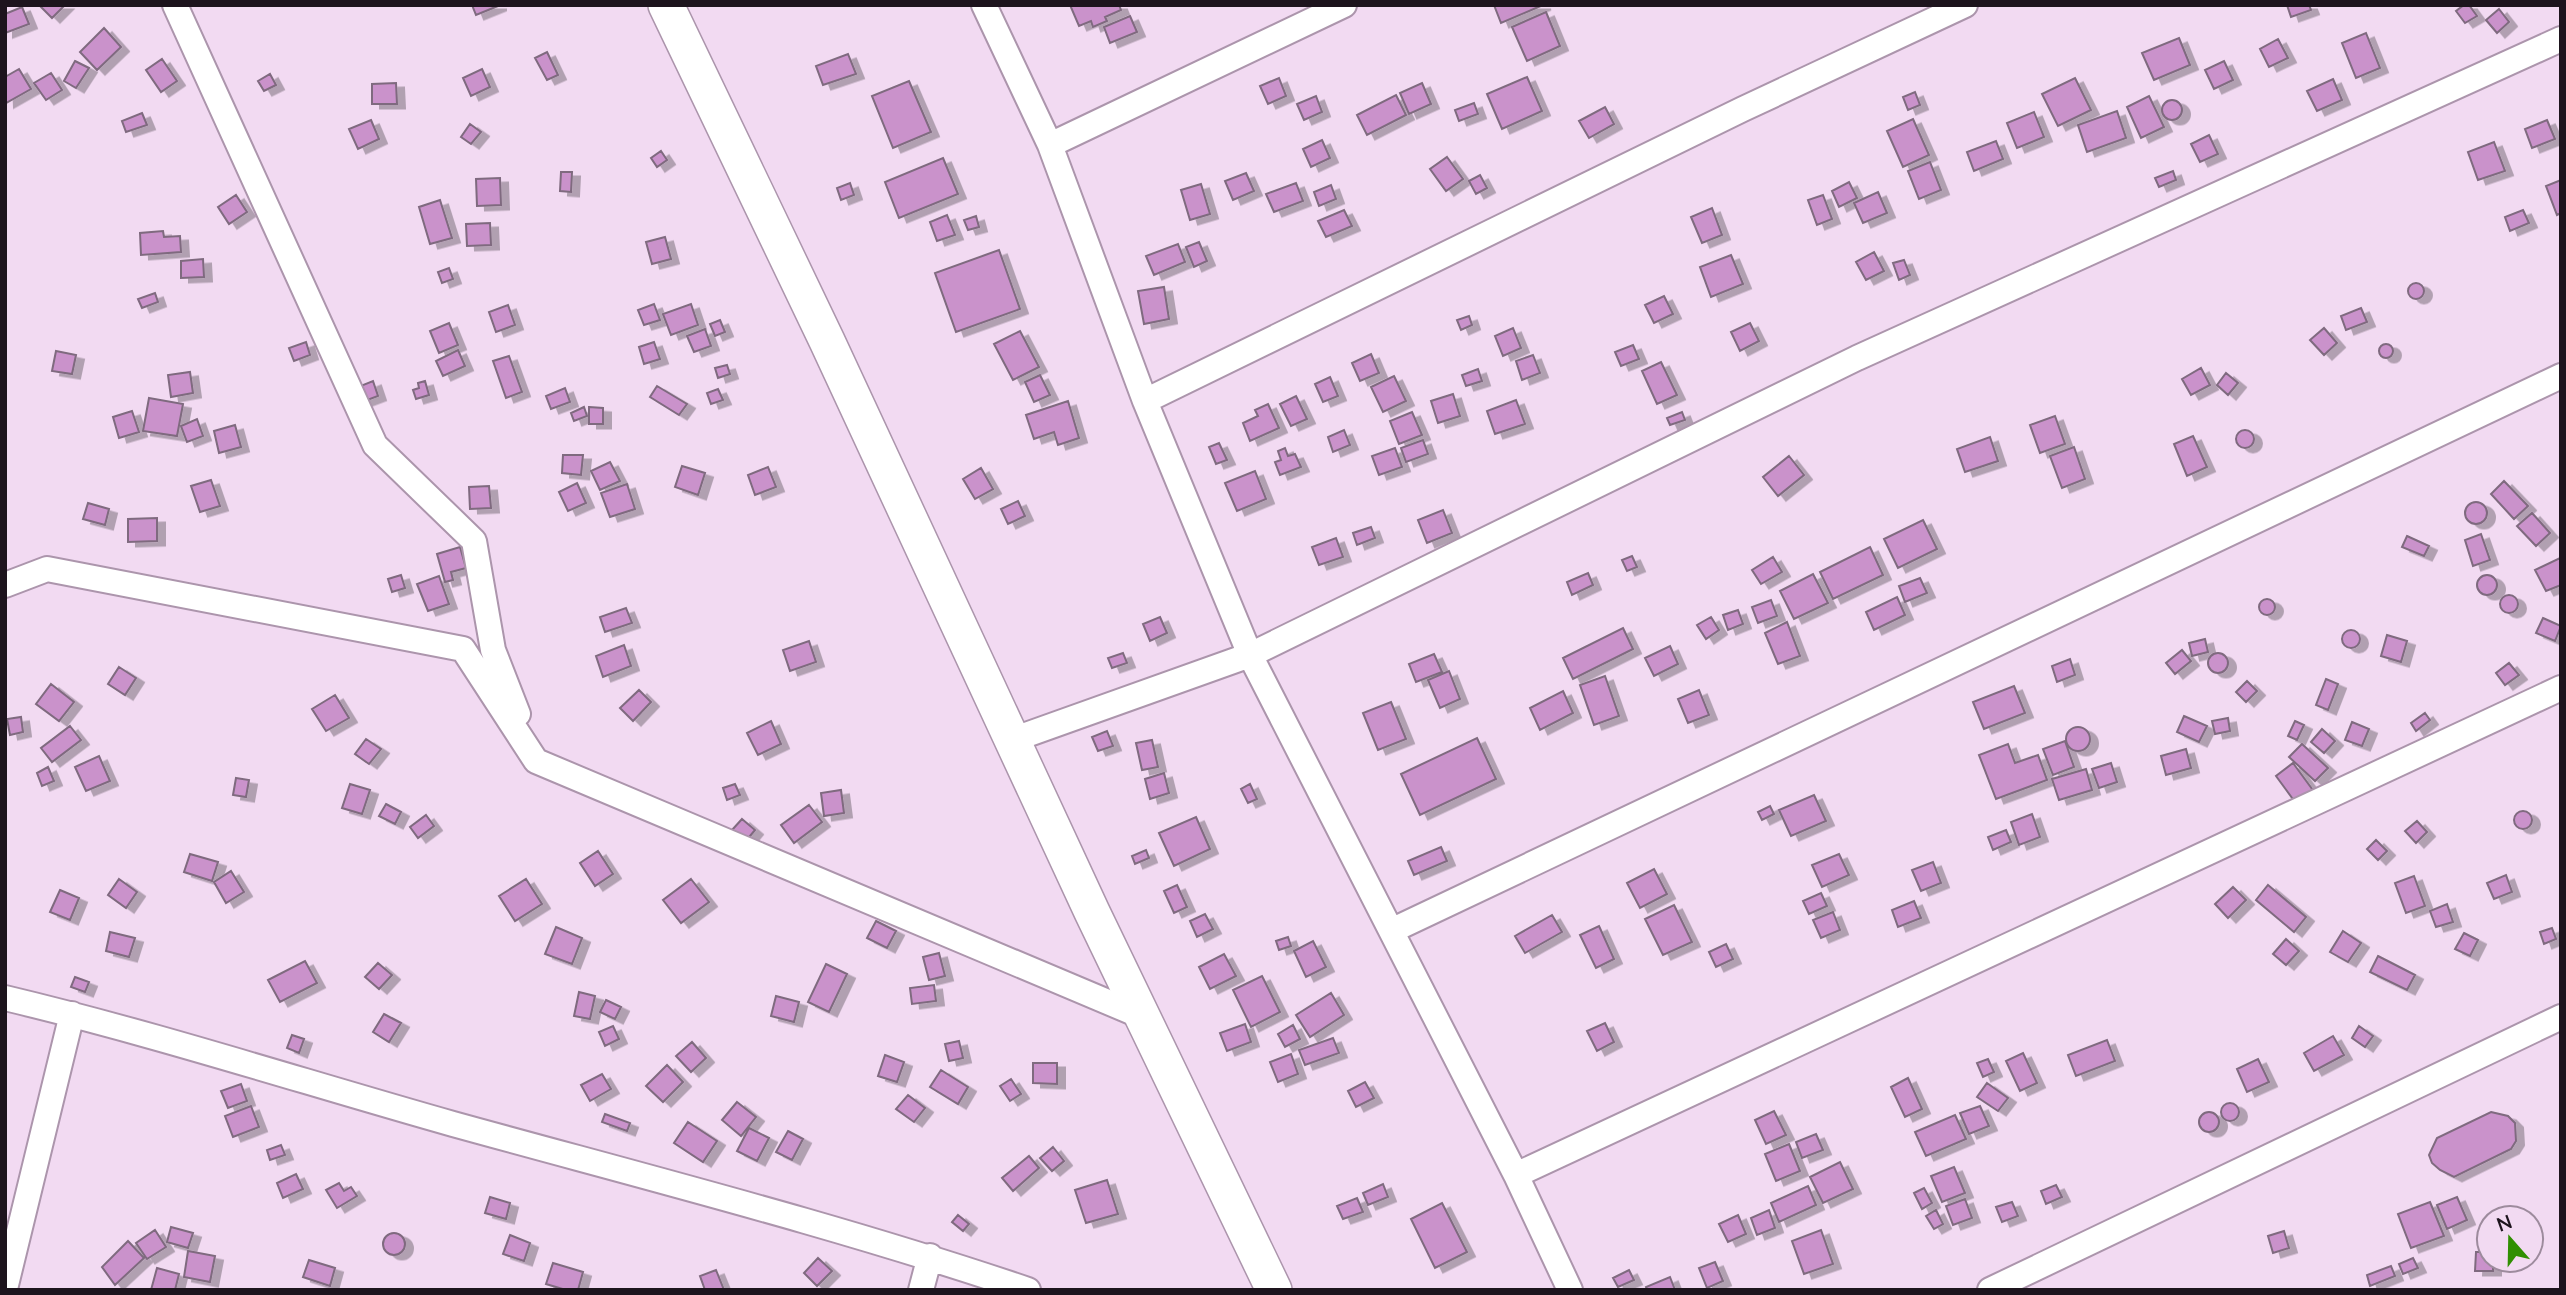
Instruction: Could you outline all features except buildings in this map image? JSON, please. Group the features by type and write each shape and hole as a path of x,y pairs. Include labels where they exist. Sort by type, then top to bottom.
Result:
{"street":[{"path":"175,5 375,445 474,541 493,650 536,761"},
{"path":"666,5 833,353 1142,1016 1274,1290"},
{"path":"984,5 1050,145 1145,401 1250,655 1517,1175 1570,1290"},
{"path":"1050,145 1344,5"},
{"path":"1145,401 1743,109 1965,5"},
{"path":"1012,740 1250,655 1857,358 2561,39"},
{"path":"1392,930 2561,376"},
{"path":"5,585 47,569 463,649 536,761 1142,1016"},
{"path":"1517,1175 2561,688"},
{"path":"5,998 72,1014 930,1256 1028,1290"},
{"path":"5,1289 72,1014"},
{"path":"1990,1290 2561,1017"},
{"path":"921,1290 930,1256"}]}
